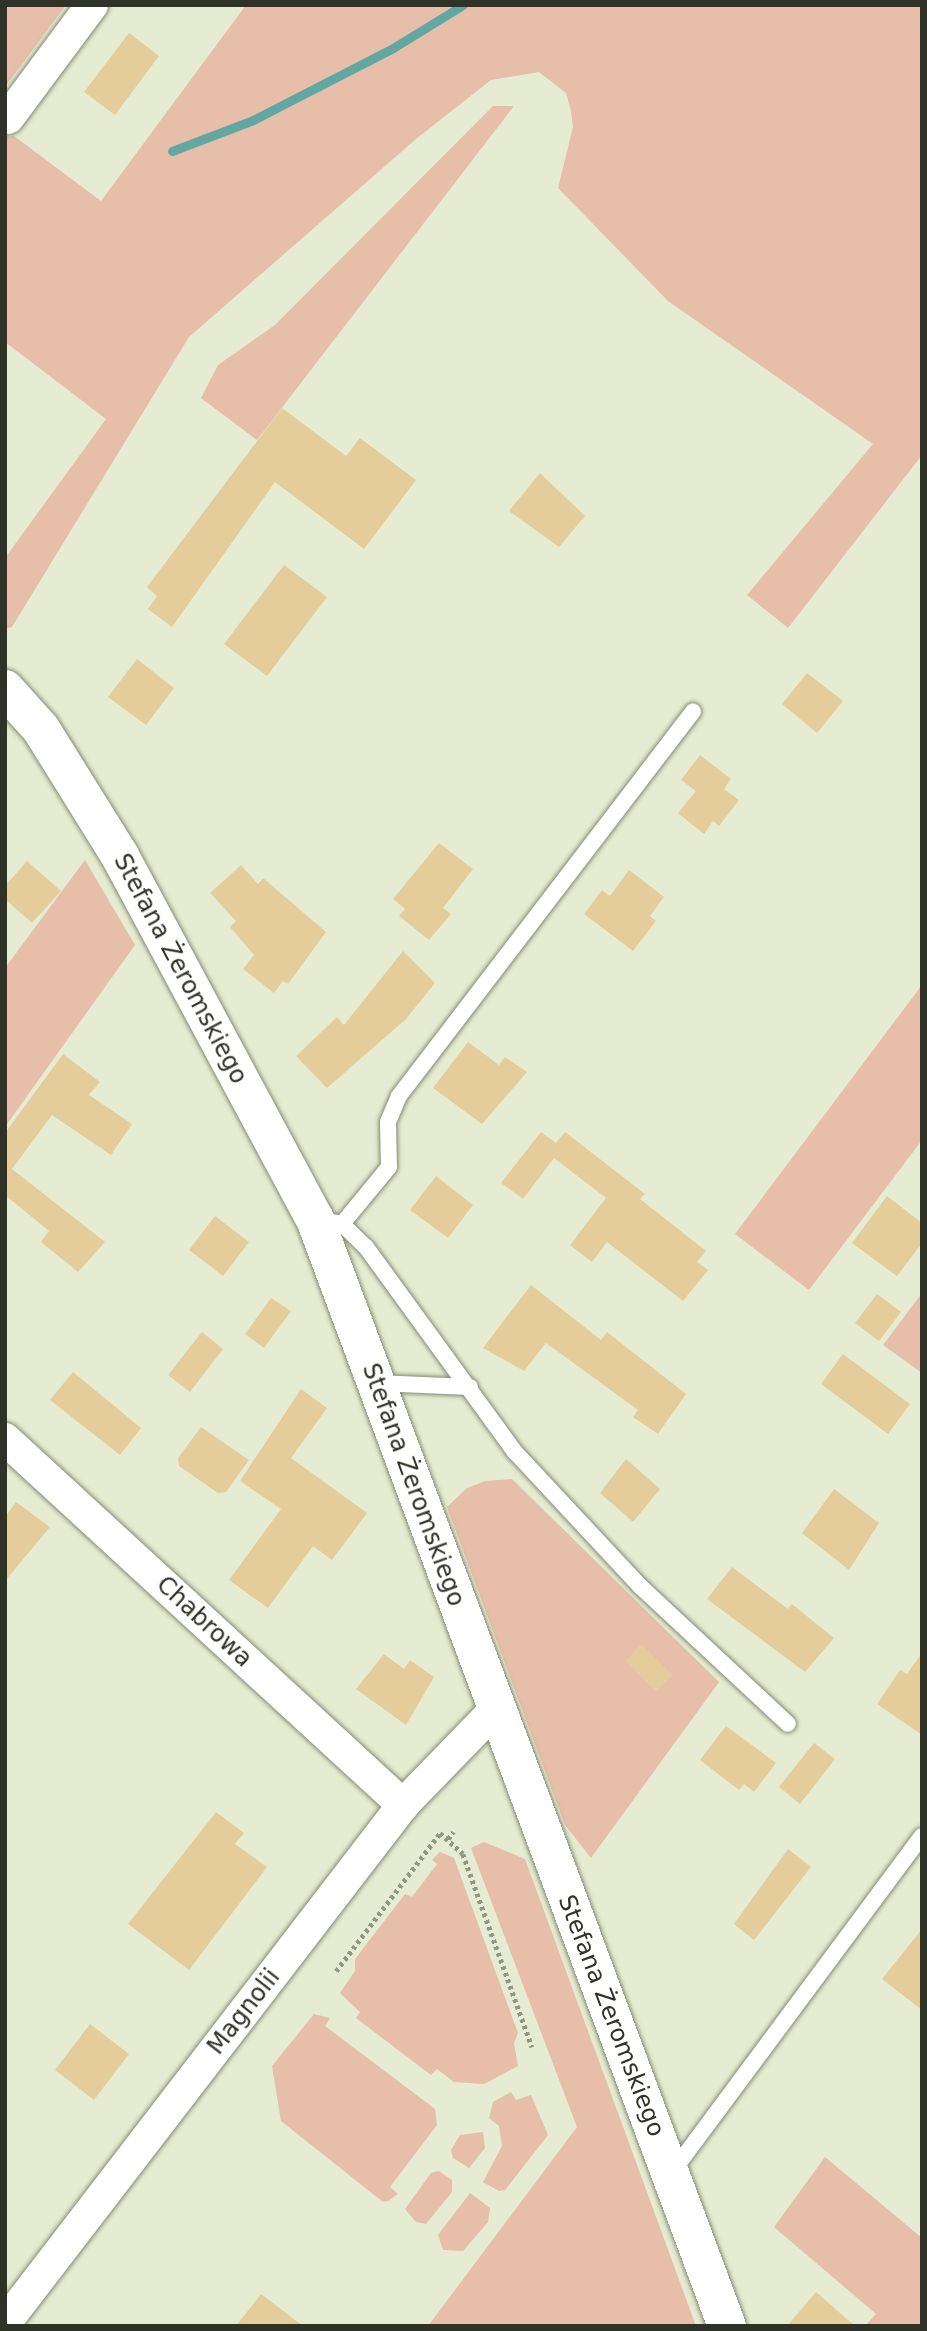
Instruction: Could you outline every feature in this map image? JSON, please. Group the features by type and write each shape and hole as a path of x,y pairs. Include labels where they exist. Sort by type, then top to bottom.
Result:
{"street":[{"path":"8,118 92,5"},
{"name":"Stefana Żeromskiego","path":"5,689 41,729 120,856 328,1222 376,1382 495,1710 727,2326"},
{"name":"Chabrowa","path":"5,1438 404,1805"},
{"name":"Magnolii","path":"5,2323 404,1805 495,1710"}],"lane":[{"path":"693,712 399,1096 388,1122 389,1167 328,1222 366,1247 415,1319 470,1387 515,1452 580,1524 788,1724"},
{"path":"376,1382 470,1387"},
{"path":"671,2174 922,1836"}],"path":[{"path":"447,1839 453,1832"},
{"path":"336,1971 440,1833 463,1854 532,2047"}],"shaded area":[{"path":"5,5 66,5 5,87"},
{"path":"246,5 922,5 922,455 788,628 747,595 873,444 668,301 558,188 573,127 571,111 566,93 539,72 491,80 416,139 189,337 12,627 5,629 5,558 106,419 5,342 5,137 14,136 101,201"},
{"path":"493,106 514,106 257,440 201,398 218,365 275,325"},
{"path":"85,860 135,945 5,1127 5,968"},
{"path":"922,985 922,1140 809,1290 735,1234"},
{"path":"922,1293 922,1373 883,1345"},
{"path":"512,1479 719,1682 591,1858 565,1825 447,1507 467,1488 485,1481"},
{"path":"484,1842 525,1859 696,2326 428,2326 577,2127 471,1848"},
{"path":"440,1852 454,1858 518,2033 514,2043 518,2066 484,2084 454,2082 437,2069 431,2075 356,2018 360,2012 340,1993 355,1971 355,1959 405,1894 412,1897 437,1864 432,1860"},
{"path":"314,2014 330,2018 325,2026 435,2109 437,2125 390,2187 398,2194 388,2201 383,2202 281,2121 272,2066"},
{"path":"511,2092 516,2100 531,2095 548,2135 505,2190 499,2191 483,2182 502,2146 499,2126 489,2118 493,2102"},
{"path":"483,2132 485,2148 469,2168 453,2158 451,2150 460,2135"},
{"path":"825,2157 922,2238 922,2326 865,2326 876,2314 774,2227"},
{"path":"439,2171 452,2180 452,2192 426,2224 416,2222 405,2209 431,2173"},
{"path":"470,2193 490,2208 488,2222 463,2251 443,2250 438,2235"}],"building":[{"path":"129,33 159,56 115,115 84,92"},
{"path":"282,408 346,456 360,438 416,480 364,549 275,482 172,627 148,609 157,596 147,587"},
{"path":"540,473 585,516 559,547 509,511"},
{"path":"284,565 327,597 267,676 224,644"},
{"path":"137,659 174,688 146,725 108,697"},
{"path":"807,673 843,701 817,733 782,704"},
{"path":"700,755 731,779 724,789 739,800 719,826 713,821 704,834 678,813 696,791 681,780"},
{"path":"439,843 473,869 443,908 451,914 429,940 399,916 405,909 393,899"},
{"path":"27,861 61,891 32,923 5,899 5,886"},
{"path":"241,865 258,884 263,878 326,932 288,984 283,981 274,993 243,969 254,955 230,927 236,921 210,893"},
{"path":"629,870 664,897 650,916 656,921 633,951 584,914 602,890 610,896"},
{"path":"403,951 435,983 406,1019 327,1088 296,1056 337,1017 344,1025"},
{"path":"468,1042 499,1065 505,1057 527,1072 482,1124 433,1088"},
{"path":"63,1054 100,1082 89,1095 132,1124 111,1155 52,1115 12,1169 105,1242 78,1272 41,1242 49,1231 5,1195 5,1133"},
{"path":"541,1132 556,1143 565,1132 645,1194 640,1199 706,1251 697,1262 708,1270 683,1301 607,1242 592,1262 570,1245 606,1198 554,1158 523,1199 501,1183"},
{"path":"436,1176 473,1205 448,1238 410,1210"},
{"path":"887,1196 922,1223 922,1243 897,1276 852,1243"},
{"path":"215,1216 249,1242 223,1276 189,1250"},
{"path":"531,1285 601,1340 607,1332 686,1394 658,1434 633,1417 638,1410 546,1343 524,1371 483,1348"},
{"path":"877,1294 901,1312 879,1341 855,1323"},
{"path":"271,1298 291,1311 264,1348 245,1334"},
{"path":"202,1332 223,1349 190,1392 168,1375"},
{"path":"843,1354 910,1404 888,1434 821,1384"},
{"path":"73,1372 141,1428 120,1455 50,1400"},
{"path":"301,1389 327,1408 291,1458 367,1513 332,1560 313,1546 268,1608 229,1580 281,1509 240,1481"},
{"path":"201,1427 249,1460 226,1492 218,1493 179,1466 178,1458"},
{"path":"626,1459 660,1489 633,1522 600,1493"},
{"path":"834,1489 879,1523 849,1570 802,1533"},
{"path":"16,1502 50,1527 5,1581 5,1517"},
{"path":"732,1567 788,1609 792,1604 834,1638 805,1672 707,1599"},
{"path":"641,1644 672,1675 656,1692 626,1661"},
{"path":"922,1653 922,1735 877,1704 900,1670 907,1674"},
{"path":"384,1654 404,1669 410,1660 434,1677 406,1725 356,1689"},
{"path":"726,1726 776,1763 754,1792 744,1784 739,1790 700,1760"},
{"path":"814,1743 835,1759 800,1804 779,1787"},
{"path":"216,1812 244,1833 235,1844 267,1867 189,1970 128,1924"},
{"path":"788,1849 811,1867 754,1940 734,1924"},
{"path":"922,1929 922,2010 882,1979"},
{"path":"90,2024 129,2054 94,2100 55,2070"},
{"path":"816,2292 855,2326 787,2326"},
{"path":"261,2294 303,2326 236,2326"}],"waterway":[{"path":"172,151 253,120 393,48 463,5"}]}
